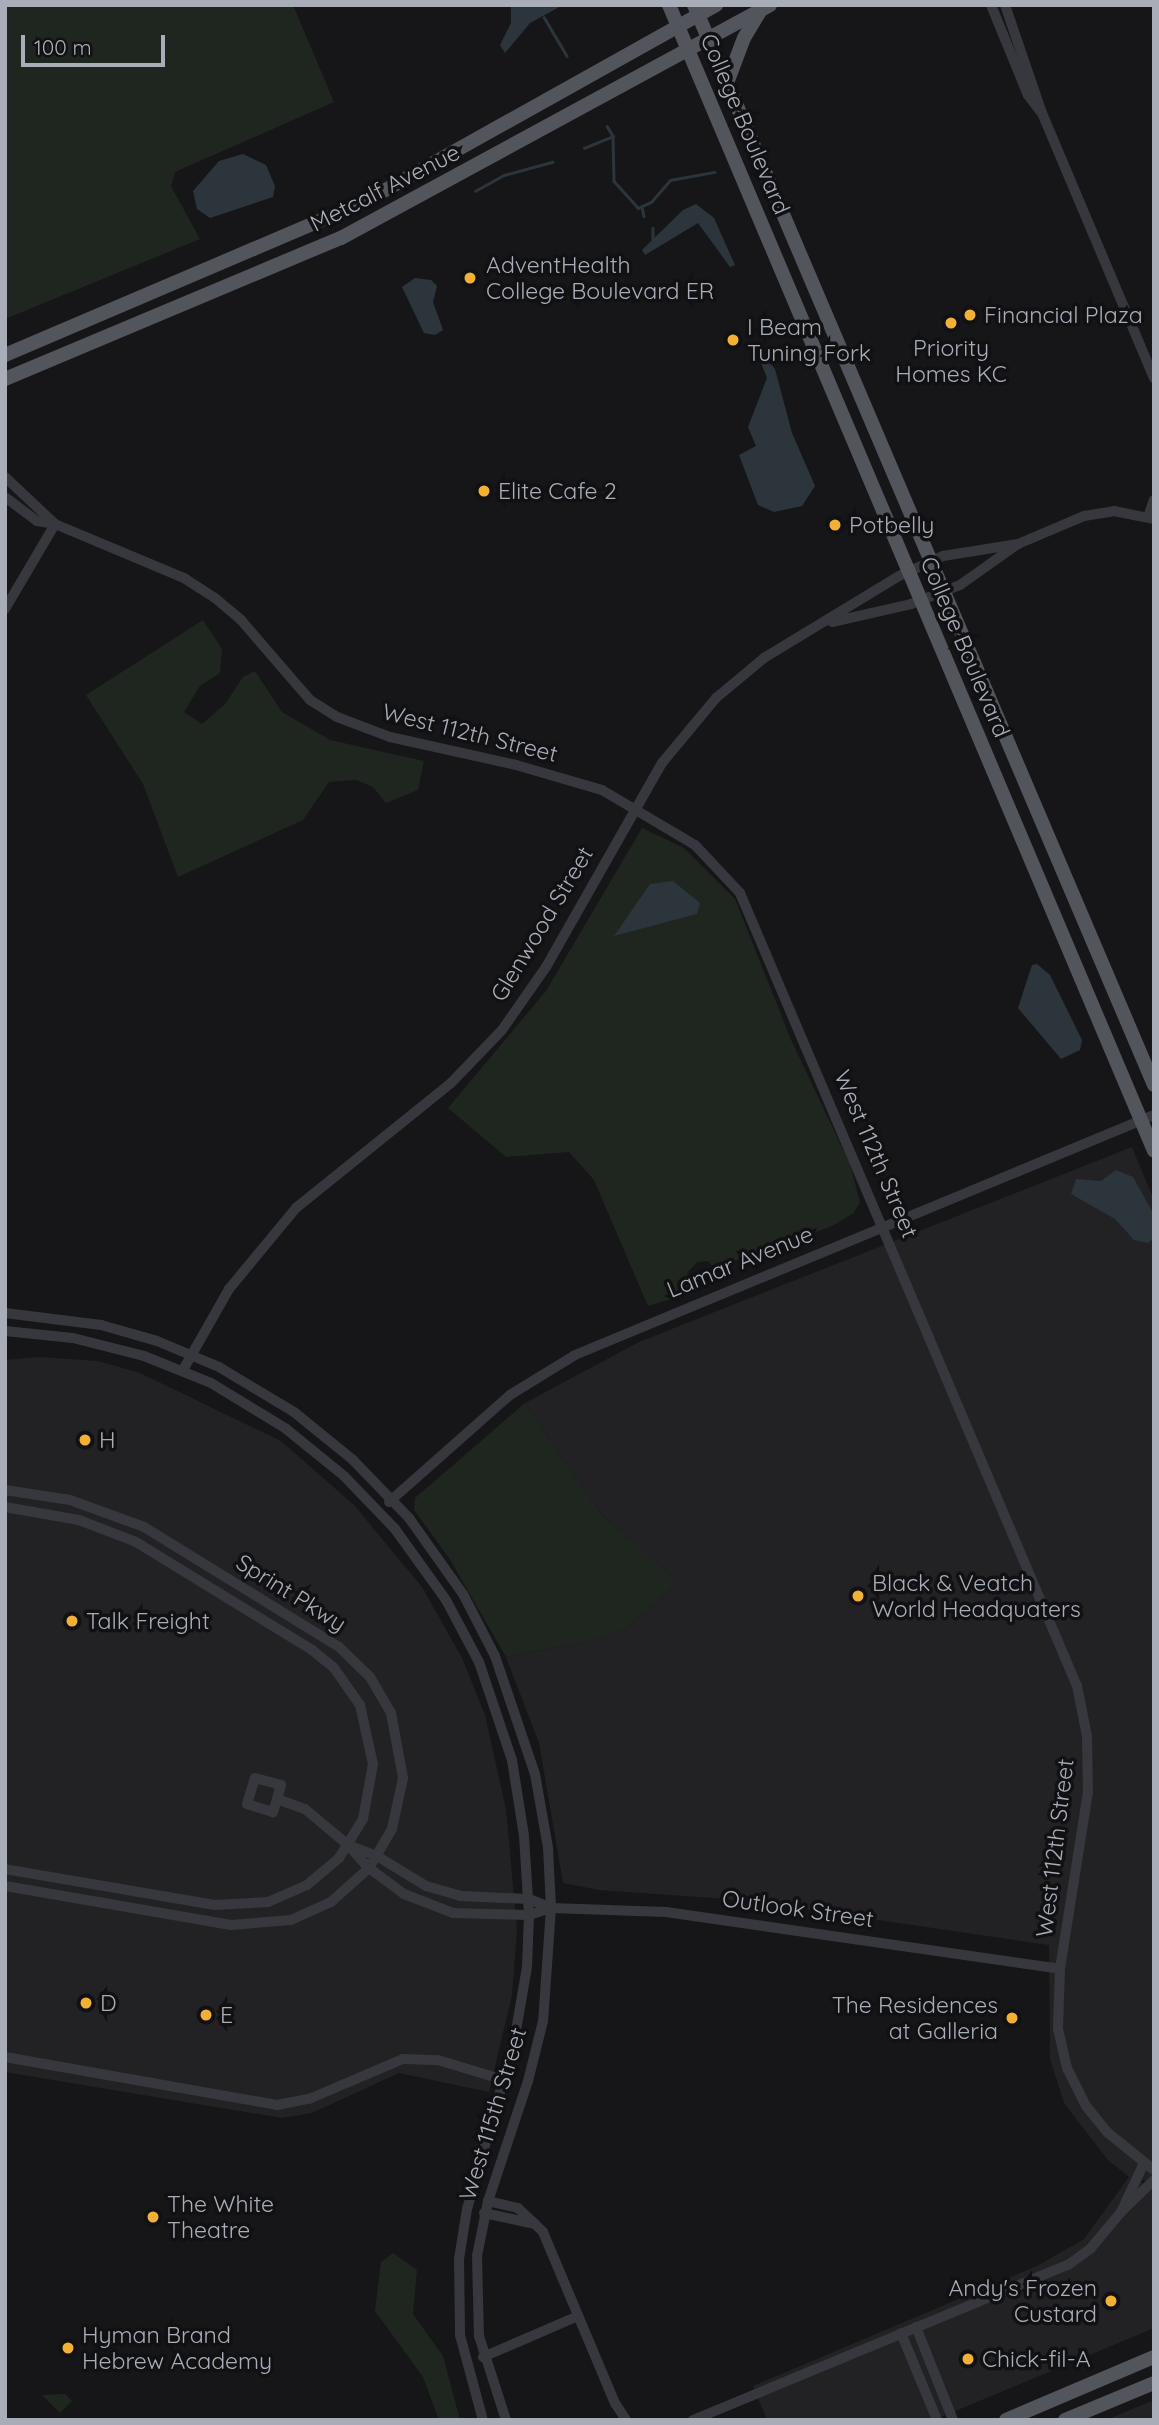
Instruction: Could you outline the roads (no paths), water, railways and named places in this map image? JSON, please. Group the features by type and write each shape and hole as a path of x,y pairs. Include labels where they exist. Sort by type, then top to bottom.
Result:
{"main road":[{"name":"College Boulevard","path":"669,5 920,600 1147,1118 1154,1151"},
{"name":"Metcalf Avenue","path":"5,355 362,203 678,26 696,10 716,5"},
{"name":"Metcalf Avenue","path":"5,379 366,226 706,36 765,8"},
{"path":"727,83 744,38 765,8"},
{"name":"College Boulevard","path":"696,10 1154,1085"},
{"path":"1006,2420 1154,2357"},
{"path":"1065,2420 1154,2382"}],"street":[{"path":"991,5 1028,95 1042,113"},
{"path":"1005,5 1042,113 1154,378"},
{"name":"West 112th Street","path":"5,477 55,524"},
{"name":"West 112th Street","path":"5,497 37,521 55,524 184,578 215,598 241,620 310,700 337,717 390,737 564,777 602,790 709,856 744,900 1069,1661 1083,1709 1088,1793 1060,1969 1058,2029 1067,2068 1099,2124 1149,2166"},
{"path":"1151,518 1154,500"},
{"name":"Glenwood Street","path":"824,624 920,600 942,591 1018,544 1095,513 1151,518"},
{"path":"5,609 55,524"},
{"name":"Glenwood Street","path":"183,1370 229,1289 296,1208 451,1083 502,1030 546,967 635,809 677,742 716,698 764,658 943,556 1018,544"},
{"name":"Lamar Avenue","path":"379,1510 503,1401 575,1355 1147,1118"},
{"name":"West 115th Street","path":"5,1313 102,1325 190,1354 294,1412 392,1499 463,1594 508,1686 539,1791 551,1908 547,1987 537,2051 484,2213 476,2280 483,2357 506,2420"},
{"name":"West 115th Street","path":"5,1331 103,1344 183,1370 239,1398 285,1428 379,1510 446,1600 488,1683 517,1786 529,1915 522,2005 504,2080 467,2209 459,2259 460,2335 483,2420"},
{"name":"Sprint Pkwy","path":"5,1490 70,1500 144,1527 351,1657 384,1700 401,1752 399,1803 377,1856 369,1868 318,1909 261,1926 231,1926 5,1886"},
{"name":"Sprint Pkwy","path":"5,1507 79,1520 136,1542 288,1634 334,1668 360,1705 373,1750 367,1806 348,1845 307,1885 268,1902 243,1906 207,1904 5,1868"},
{"path":"277,1799 305,1810 348,1845 369,1868 416,1901 439,1910 529,1915"},
{"path":"348,1845 377,1856 412,1879 441,1891 529,1899 551,1908"},
{"name":"Outlook Street","path":"529,1915 551,1908 678,1913 1060,1969"},
{"path":"5,2057 277,2105 309,2099 403,2059 438,2060 504,2080"},
{"path":"1121,2212 1149,2166"},
{"path":"693,2420 1068,2265 1085,2254 1121,2212 1154,2180"},
{"path":"488,2201 518,2208 535,2224 626,2420"},
{"path":"484,2213 535,2224"},
{"path":"483,2357 578,2316"},
{"path":"916,2327 953,2420"},
{"path":"901,2333 937,2420"}],"waterway":[{"path":"544,17 567,56"},
{"path":"607,126 613,136 614,181 638,208 651,202 670,180 714,172"},
{"path":"584,148 613,136"},
{"path":"475,191 504,175 552,162"},
{"path":"642,207 644,216"},
{"path":"653,228 653,240"}],"place":[{"name":"AdventHealth College Boulevard ER","path":"470,278"},
{"name":"Financial Plaza","path":"970,315"},
{"name":"Priority Homes KC","path":"951,323"},
{"name":"I Beam Tuning Fork","path":"733,340"},
{"name":"Elite Cafe 2","path":"484,491"},
{"name":"Potbelly","path":"835,525"},
{"name":"H","path":"85,1440"},
{"name":"Black & Veatch World Headquaters","path":"858,1596"},
{"name":"Talk Freight","path":"72,1621"},
{"name":"D","path":"86,2003"},
{"name":"E","path":"206,2015"},
{"name":"The Residences at Galleria","path":"1012,2018"},
{"name":"The White Theatre","path":"153,2217"},
{"name":"Andy's Frozen Custard","path":"1111,2301"},
{"name":"Hyman Brand Hebrew Academy","path":"68,2348"},
{"name":"Chick-fil-A","path":"968,2359"}]}
